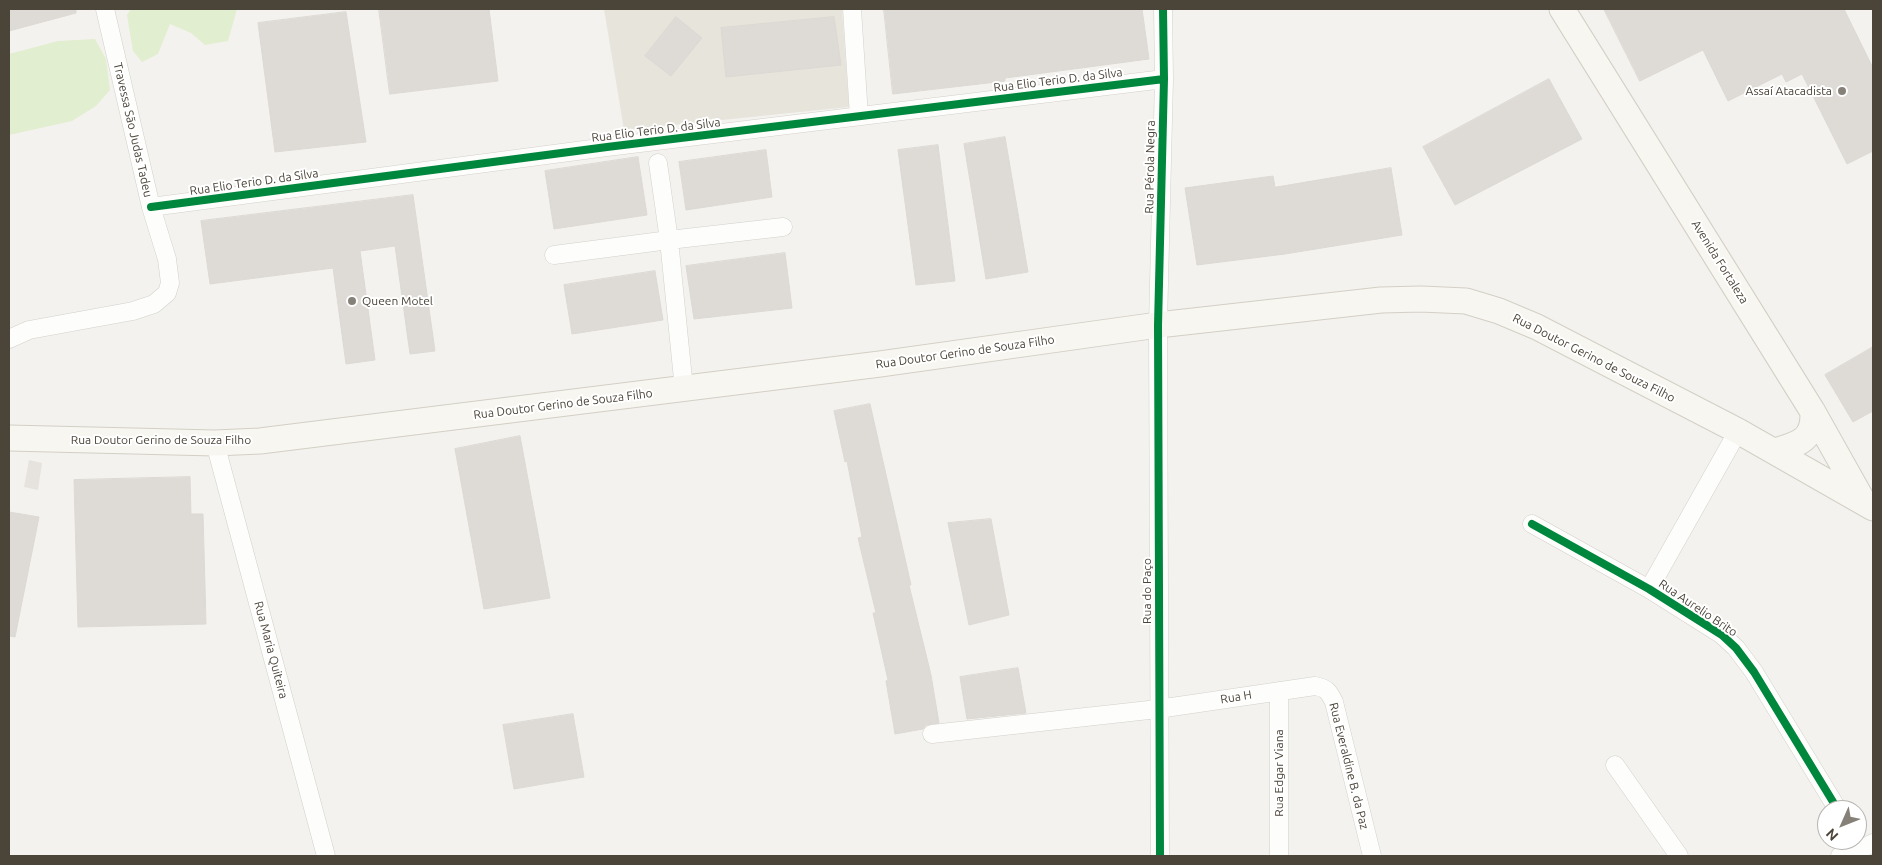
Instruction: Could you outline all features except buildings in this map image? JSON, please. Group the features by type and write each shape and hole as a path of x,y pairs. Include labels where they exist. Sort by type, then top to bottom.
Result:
{"main road":[{"name":"Avenida Fortaleza","path":"1562,9 1813,412 1870,509"},
{"name":"Rua Doutor Gerino de Souza Filho","path":"9,438 215,443 260,441 880,364 1158,325 1381,300 1421,299 1466,301 1499,311 1537,327 1775,451 1870,509"},
{"path":"1775,451 1793,446 1806,438 1813,426 1813,412"}],"street":[{"name":"Travessa São Judas Tadeu","path":"9,338 29,330 133,311 154,304 167,294 170,283 166,258 151,207 105,9"},
{"path":"852,9 859,116"},
{"name":"Rua Pérola Negra","path":"1158,325 1164,78 1163,9"},
{"name":"Rua Elio Terio D. da Silva","path":"151,207 607,147 1164,78"},
{"path":"658,163 669,240 684,389"},
{"path":"554,256 669,240 783,228"},
{"name":"Rua do Paço","path":"1158,325 1160,856"},
{"path":"1649,588 1738,431"},
{"name":"Rua Maria Quiteira","path":"215,443 326,856"},
{"name":"Rua Aurelio Brito","path":"1532,524 1649,588 1722,635 1736,648 1754,672 1832,800"},
{"name":"Rua H","path":"932,734 1158,709 1315,686"},
{"name":"Rua Everaldine B. da Paz","path":"1315,686 1328,691 1334,702 1372,856"},
{"name":"Rua Edgar Viana","path":"1279,691 1280,856"},
{"path":"1615,765 1679,856"},
{"path":"1840,856 1852,850"}],"shaded area":[{"path":"604,9 842,9 849,107 624,130"},
{"path":"29,460 42,463 38,490 24,487"}],"green space":[{"path":"131,9 237,9 228,41 205,45 191,33 170,24 158,54 142,62 133,51 127,15"},
{"path":"95,39 106,59 110,90 96,106 72,121 9,135 9,54 58,41"}],"cycle path":[{"path":"1160,856 1158,325 1164,79 1163,9"},
{"path":"151,207 607,147 1164,79"},
{"path":"1532,524 1649,589 1722,635 1736,648 1754,672 1832,800"}],"place":[{"name":"Assaí Atacadista","path":"1842,91"},
{"name":"Queen Motel","path":"352,301"}]}
